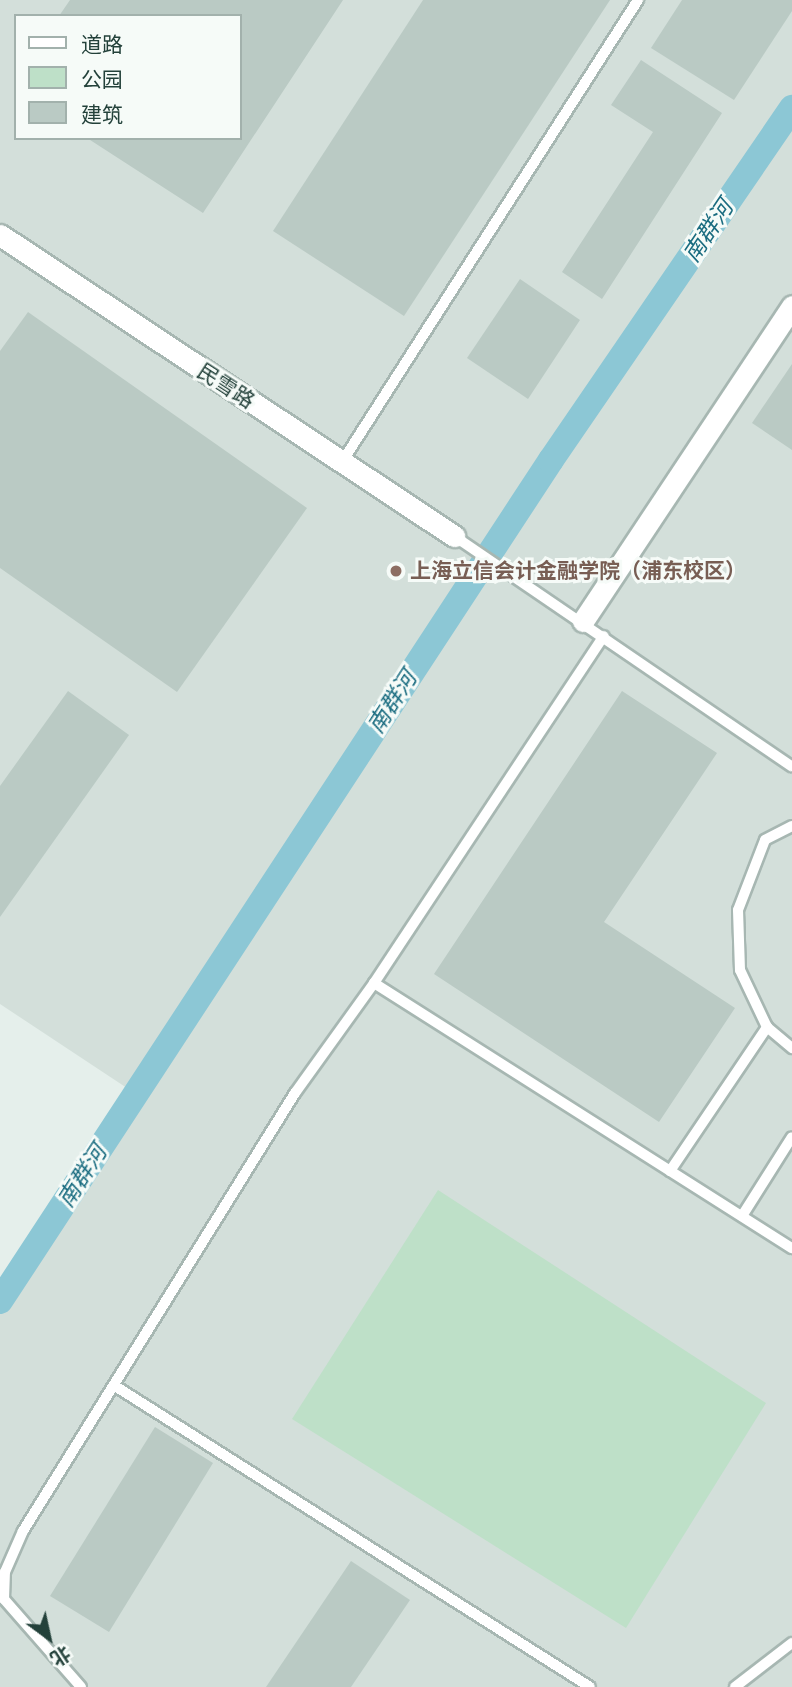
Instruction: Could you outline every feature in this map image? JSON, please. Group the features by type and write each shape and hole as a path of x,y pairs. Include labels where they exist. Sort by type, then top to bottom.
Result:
{"street":[{"name":"民雪路","path":"0,235 453,536"},
{"path":"583,621 792,306"}],"lane":[{"path":"342,462 638,0"},
{"path":"453,536 583,621 792,767"},
{"path":"81,1687 4,1599 5,1572 23,1531 295,1093 374,983 604,636"},
{"path":"792,826 765,840 738,910 740,970 766,1027 792,1048"},
{"path":"374,983 792,1248"},
{"path":"670,1171 766,1027"},
{"path":"742,1216 792,1137"},
{"path":"115,1386 590,1687"},
{"path":"735,1687 792,1643"}],"shaded area":[{"name":"上海立信会计金融学院（浦东校区）","path":"0,0 792,0 792,1687 0,1687 0,1301 136,1094 0,1004"}],"green space":[{"path":"438,1190 766,1403 626,1628 292,1419"}],"building":[{"path":"70,0 343,0 203,213 90,140 242,140 242,14 60,14"},
{"path":"423,0 610,0 404,316 273,231"},
{"path":"682,0 792,0 792,11 734,100 651,48"},
{"path":"641,60 722,113 602,299 562,272 653,132 611,105"},
{"path":"520,279 580,320 528,399 467,358"},
{"path":"28,312 307,508 177,692 0,568 0,351"},
{"path":"792,364 792,450 752,423"},
{"path":"68,691 129,735 0,917 0,786"},
{"path":"622,691 717,753 604,922 735,1008 659,1122 434,974"},
{"path":"155,1427 213,1463 109,1632 50,1596"},
{"path":"351,1561 410,1600 351,1687 266,1687"}],"waterway":[{"name":"南群河","path":"0,1301 551,460 792,108"}],"place":[{"name":"上海立信会计金融学院（浦东校区）","path":"396,571"}]}
